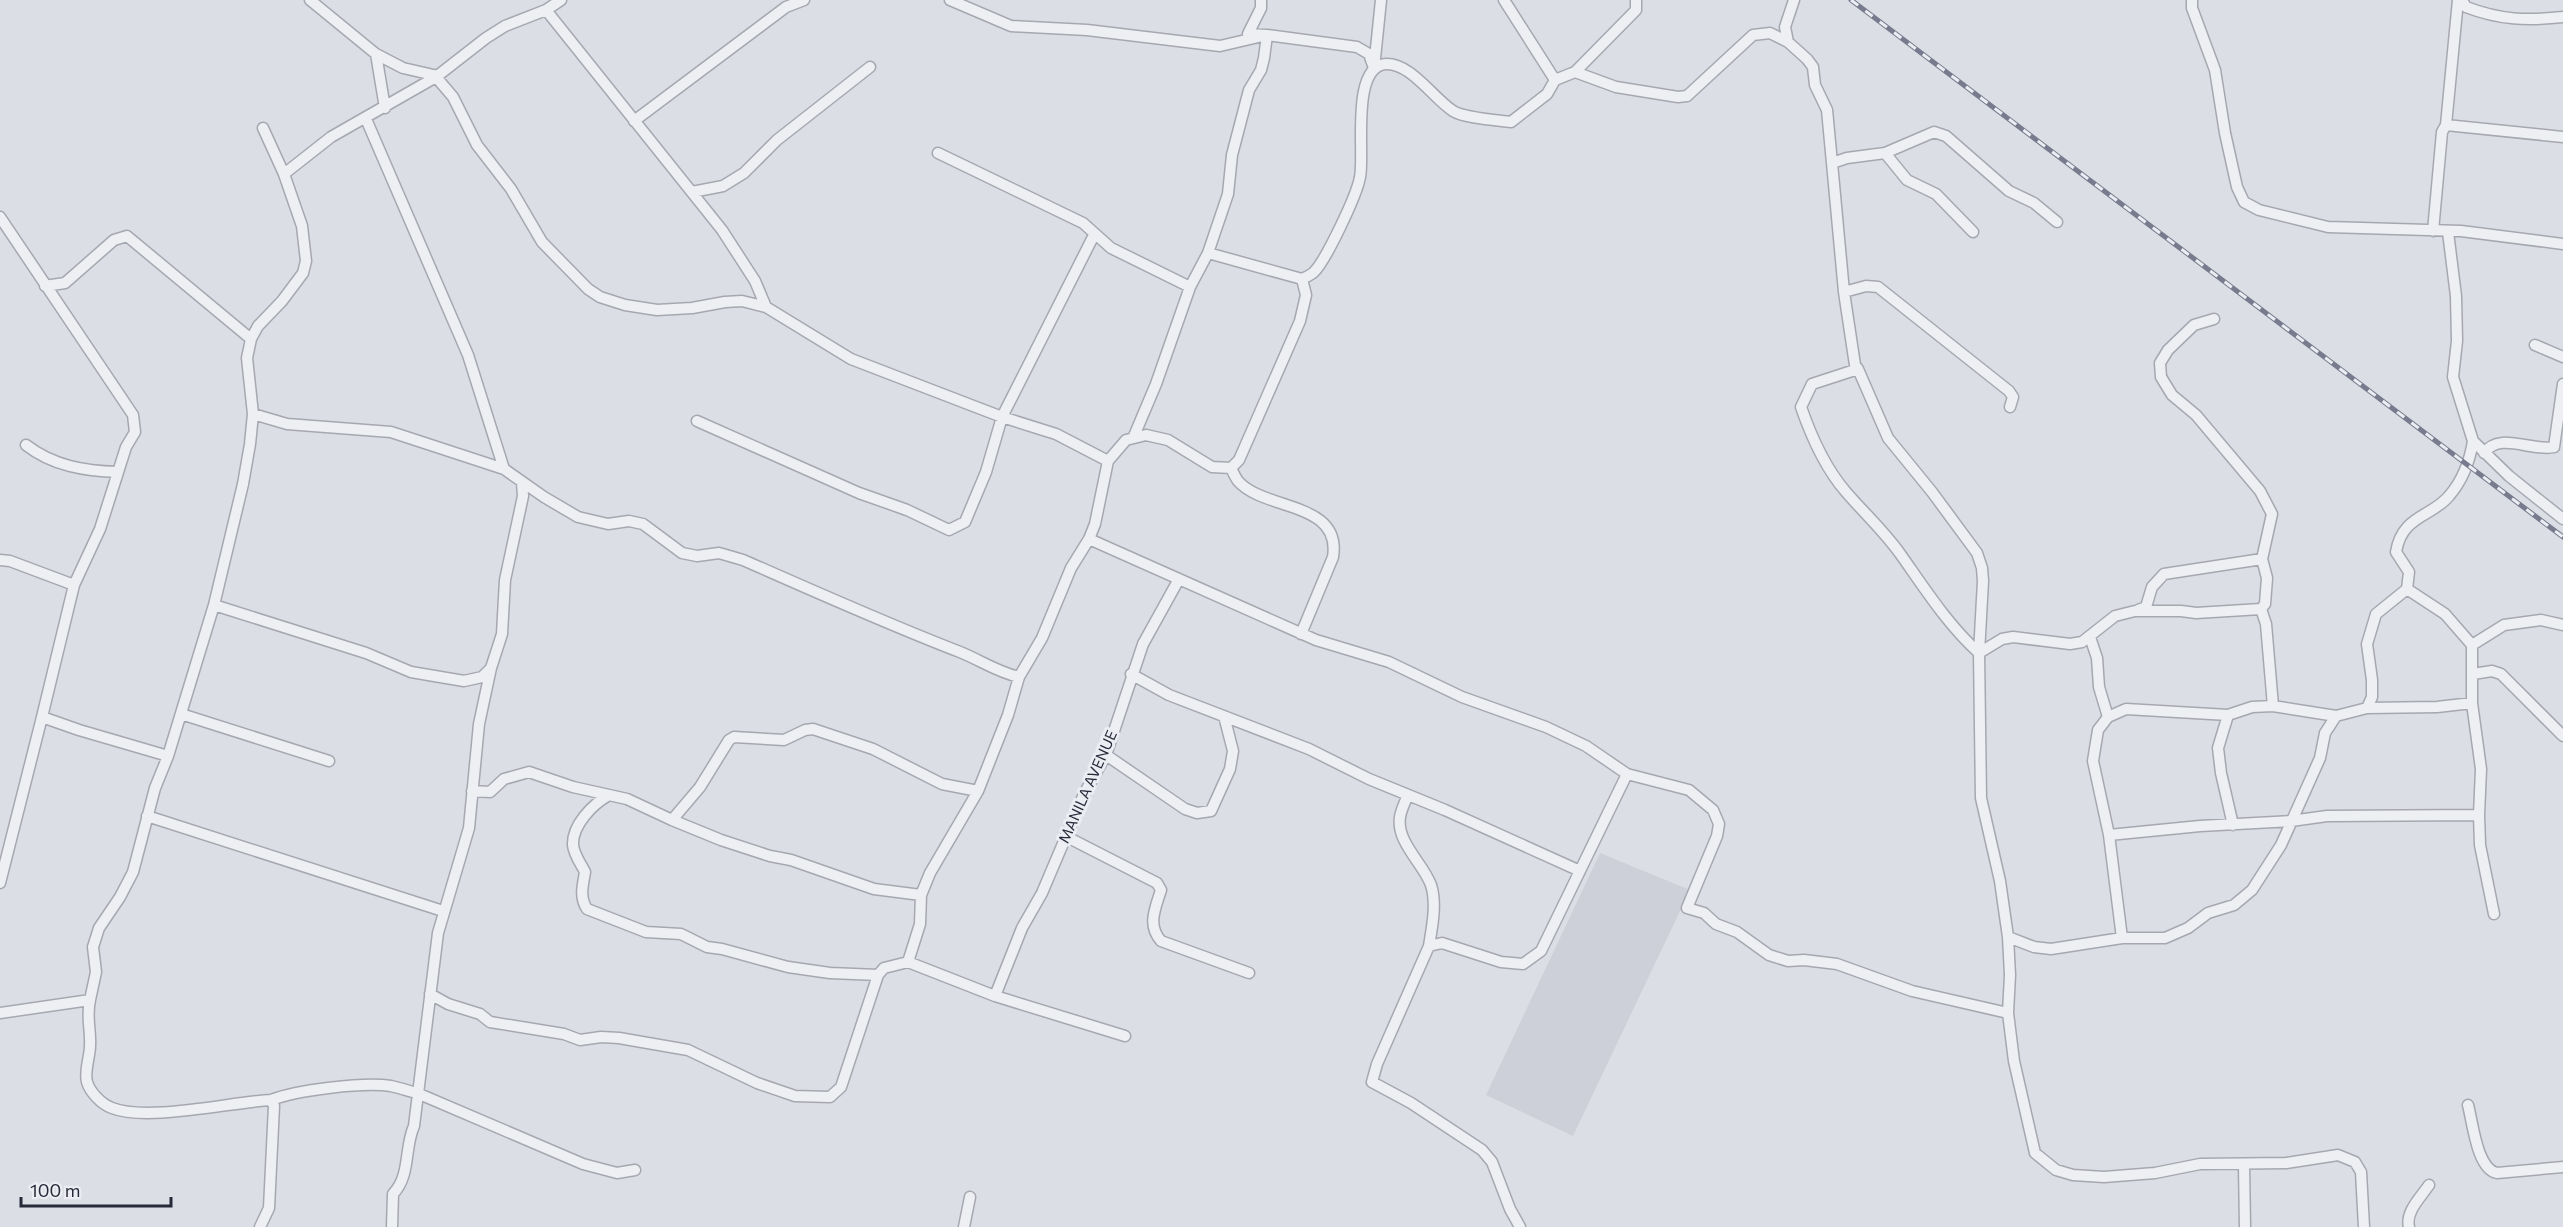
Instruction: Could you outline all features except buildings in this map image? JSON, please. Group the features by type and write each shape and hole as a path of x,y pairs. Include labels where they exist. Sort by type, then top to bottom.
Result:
{"street":[{"path":"310,0 376,54 403,68 437,77 453,97 477,145 511,189 542,242 588,289 600,297 625,305 657,310 742,301 766,307 851,359 1002,417 1056,434 1108,461"},
{"path":"284,174 331,137 437,77 505,26 546,10 561,0"},
{"path":"634,122 786,8 804,0"},
{"path":"950,0 1011,26 1087,30 1220,46 1267,35"},
{"path":"1261,0 1261,8 1248,34 1357,46 1369,54 1374,68"},
{"path":"1208,253 1302,279 1313,273 1321,262 1355,196 1361,176 1361,121 1365,87 1374,68 1381,0"},
{"path":"1504,0 1555,80"},
{"path":"1788,42 1785,27 1794,0"},
{"path":"2192,0 2192,8 2215,70 2236,187 2244,202 2259,210 2328,227 2461,231 2563,244"},
{"path":"2433,231 2442,132 2446,125 2460,0"},
{"path":"2460,0 2466,7 2481,13 2529,21 2563,17"},
{"path":"1374,68 1386,64 1408,71 1454,112 1511,123 1547,94 1555,80 1575,72 1635,10 1637,1"},
{"path":"546,10 722,230 754,281 766,307"},
{"path":"1575,72 1616,87 1678,97 1687,96 1753,35 1770,33 1788,42 1813,67 1815,85 1827,110 1844,292 1855,365 1888,438 1977,553 1982,568 1979,653 1981,798 2000,881 2008,937 2010,975 2007,1013 2014,1061 2035,1153 2056,1170 2073,1175 2104,1177 2155,1173 2200,1164 2286,1163 2338,1155 2355,1162 2361,1172 2364,1227"},
{"path":"1134,436 1156,384 1190,286 1208,253 1228,194 1232,155 1249,90 1264,58 1267,35"},
{"path":"376,54 385,108"},
{"path":"692,192 723,186 744,173 777,140 870,67"},
{"path":"366,119 468,354 504,469"},
{"path":"2446,125 2563,137"},
{"path":"263,128 284,174 302,226 306,261 303,273 282,302 258,326 251,339 247,358 253,414 243,484 214,605 168,756 155,788 129,880 99,928 93,947 96,972 87,1014 91,1037 86,1079 91,1090 112,1108 146,1113 271,1100 287,1094 359,1086 390,1086 417,1093 583,1164 617,1173 635,1170"},
{"path":"1832,163 1846,158 1885,153 1934,132 1946,136 2009,191 2034,203 2057,222"},
{"path":"938,153 1083,223 1111,248 1190,286"},
{"path":"1885,153 1907,180 1936,194 1973,232"},
{"path":"0,217 133,415 135,432 126,447 100,529 74,585 0,883"},
{"path":"2448,232 2456,296 2457,341 2453,377 2473,441 2484,453 2563,519"},
{"path":"697,421 859,493 907,510 950,530 965,522 986,472 1002,417 1094,235"},
{"path":"45,286 65,284 114,240 127,236 251,339"},
{"path":"1231,468 1239,460 1300,321 1306,295 1302,279"},
{"path":"1844,292 1866,286 1878,287 2009,391 2013,397 2010,407"},
{"path":"2135,611 2196,613 2260,609 2265,604 2267,578 2262,559 2272,514 2260,491 2196,415 2172,395 2161,376 2160,363 2168,350 2194,325 2214,319"},
{"path":"2535,345 2563,357"},
{"path":"1858,369 1812,384 1801,407 1809,431 1845,491 1879,526 1922,586 1967,643 1979,653"},
{"path":"2484,453 2496,442 2537,449 2554,447 2563,384"},
{"path":"253,414 287,424 391,432 504,469 522,483 578,517 608,524 629,521 643,524 682,553 697,556 719,553 743,560 966,655 1002,673 1019,677"},
{"path":"908,962 920,924 921,895 930,873 978,791 1008,715 1019,677 1042,638 1071,568 1089,539 1095,524 1108,461 1126,440 1134,436 1146,435 1168,440 1207,465 1231,468"},
{"path":"2367,708 2372,697 2372,680 2367,644 2376,614 2407,589 2409,572 2396,552 2397,544 2413,520 2449,497 2470,459 2473,441"},
{"path":"26,445 42,458 95,471 118,472"},
{"path":"1231,468 1239,482 1259,495 1300,509 1328,526 1335,546 1333,556 1301,634"},
{"path":"392,1227 393,1194 399,1188 405,1173 408,1140 414,1126 443,911 469,828 479,724 490,668 502,634 505,580 523,496 522,483"},
{"path":"1089,539 1301,634 1389,662 1462,697 1546,727 1586,746 1627,774 1689,790 1713,810 1719,824 1717,836 1687,908 1704,913 1716,924 1737,932 1769,955 1788,961 1820,961 1837,964 1912,991 2007,1013"},
{"path":"1979,653 2002,639 2013,637 2070,644 2082,642 2115,616 2146,607 2152,587 2164,574 2262,559"},
{"path":"0,560 10,561 74,585"},
{"name":"MANILA AVENUE","path":"995,996 1022,928 1042,893 1084,794 1106,755 1131,674 1143,644 1179,579"},
{"path":"2407,589 2445,614 2472,645 2472,703 2481,769 2480,845 2494,914"},
{"path":"214,605 366,653 411,672 428,676 464,681 482,677 490,668"},
{"path":"2260,609 2266,624 2273,706"},
{"path":"2472,645 2504,625 2541,620 2563,625"},
{"path":"2090,637 2097,658 2099,687 2108,717"},
{"path":"2473,674 2492,671 2501,674 2563,736"},
{"path":"1131,674 1169,695 1309,749 1369,779 1580,871"},
{"path":"2122,938 2109,835 2093,761 2098,730 2108,717 2126,709 2228,715 2252,707 2273,706 2336,716 2367,708 2437,708 2472,703"},
{"path":"181,714 329,761"},
{"path":"2228,715 2217,748 2233,825"},
{"path":"2008,937 2034,947 2051,949 2122,938 2165,938 2188,928 2208,913 2234,905 2252,890 2281,845 2320,758 2325,733 2336,716"},
{"path":"42,717 168,756"},
{"path":"1106,755 1185,809 1197,813 1211,811 1230,769 1233,751 1224,717"},
{"path":"672,820 700,787 729,740 734,737 784,740 805,730 813,729 873,749 942,784 978,791"},
{"path":"472,791 490,792 504,779 530,772 573,787 627,799 721,840 770,856 791,860 874,889 921,895"},
{"path":"1429,946 1442,944 1501,962 1523,964 1541,951 1627,774"},
{"path":"609,795 596,802 586,815 573,844 576,857 585,872 582,902 587,909 646,932 681,934 707,947 788,967 830,973 878,975"},
{"path":"1408,795 1400,816 1400,826 1404,838 1432,886 1434,910 1429,946 1377,1064 1372,1082 1411,1103 1482,1150 1492,1162 1510,1209 1520,1227"},
{"path":"2109,835 2291,821 2327,816 2479,814"},
{"path":"147,816 443,911"},
{"path":"1067,837 1157,883 1161,890 1152,922 1155,934 1161,941 1249,973"},
{"path":"430,994 448,1004 480,1014 490,1022 556,1032 580,1040 601,1037 619,1038 688,1050 757,1083 795,1096 830,1097 841,1087 878,975 884,968 908,962 995,996 1125,1036"},
{"path":"0,1012 90,1000"},
{"path":"260,1227 269,1208 274,1106 271,1100"},
{"path":"2468,1105 2482,1162 2490,1172 2563,1167"},
{"path":"2244,1165 2245,1227"},
{"path":"2409,1227 2408,1222 2412,1210 2429,1185"},
{"path":"964,1227 970,1197"}],"shaded area":[{"path":"1600,853 1690,890 1573,1136 1486,1095"}],"railway":[{"path":"1851,0 2563,537"}]}
